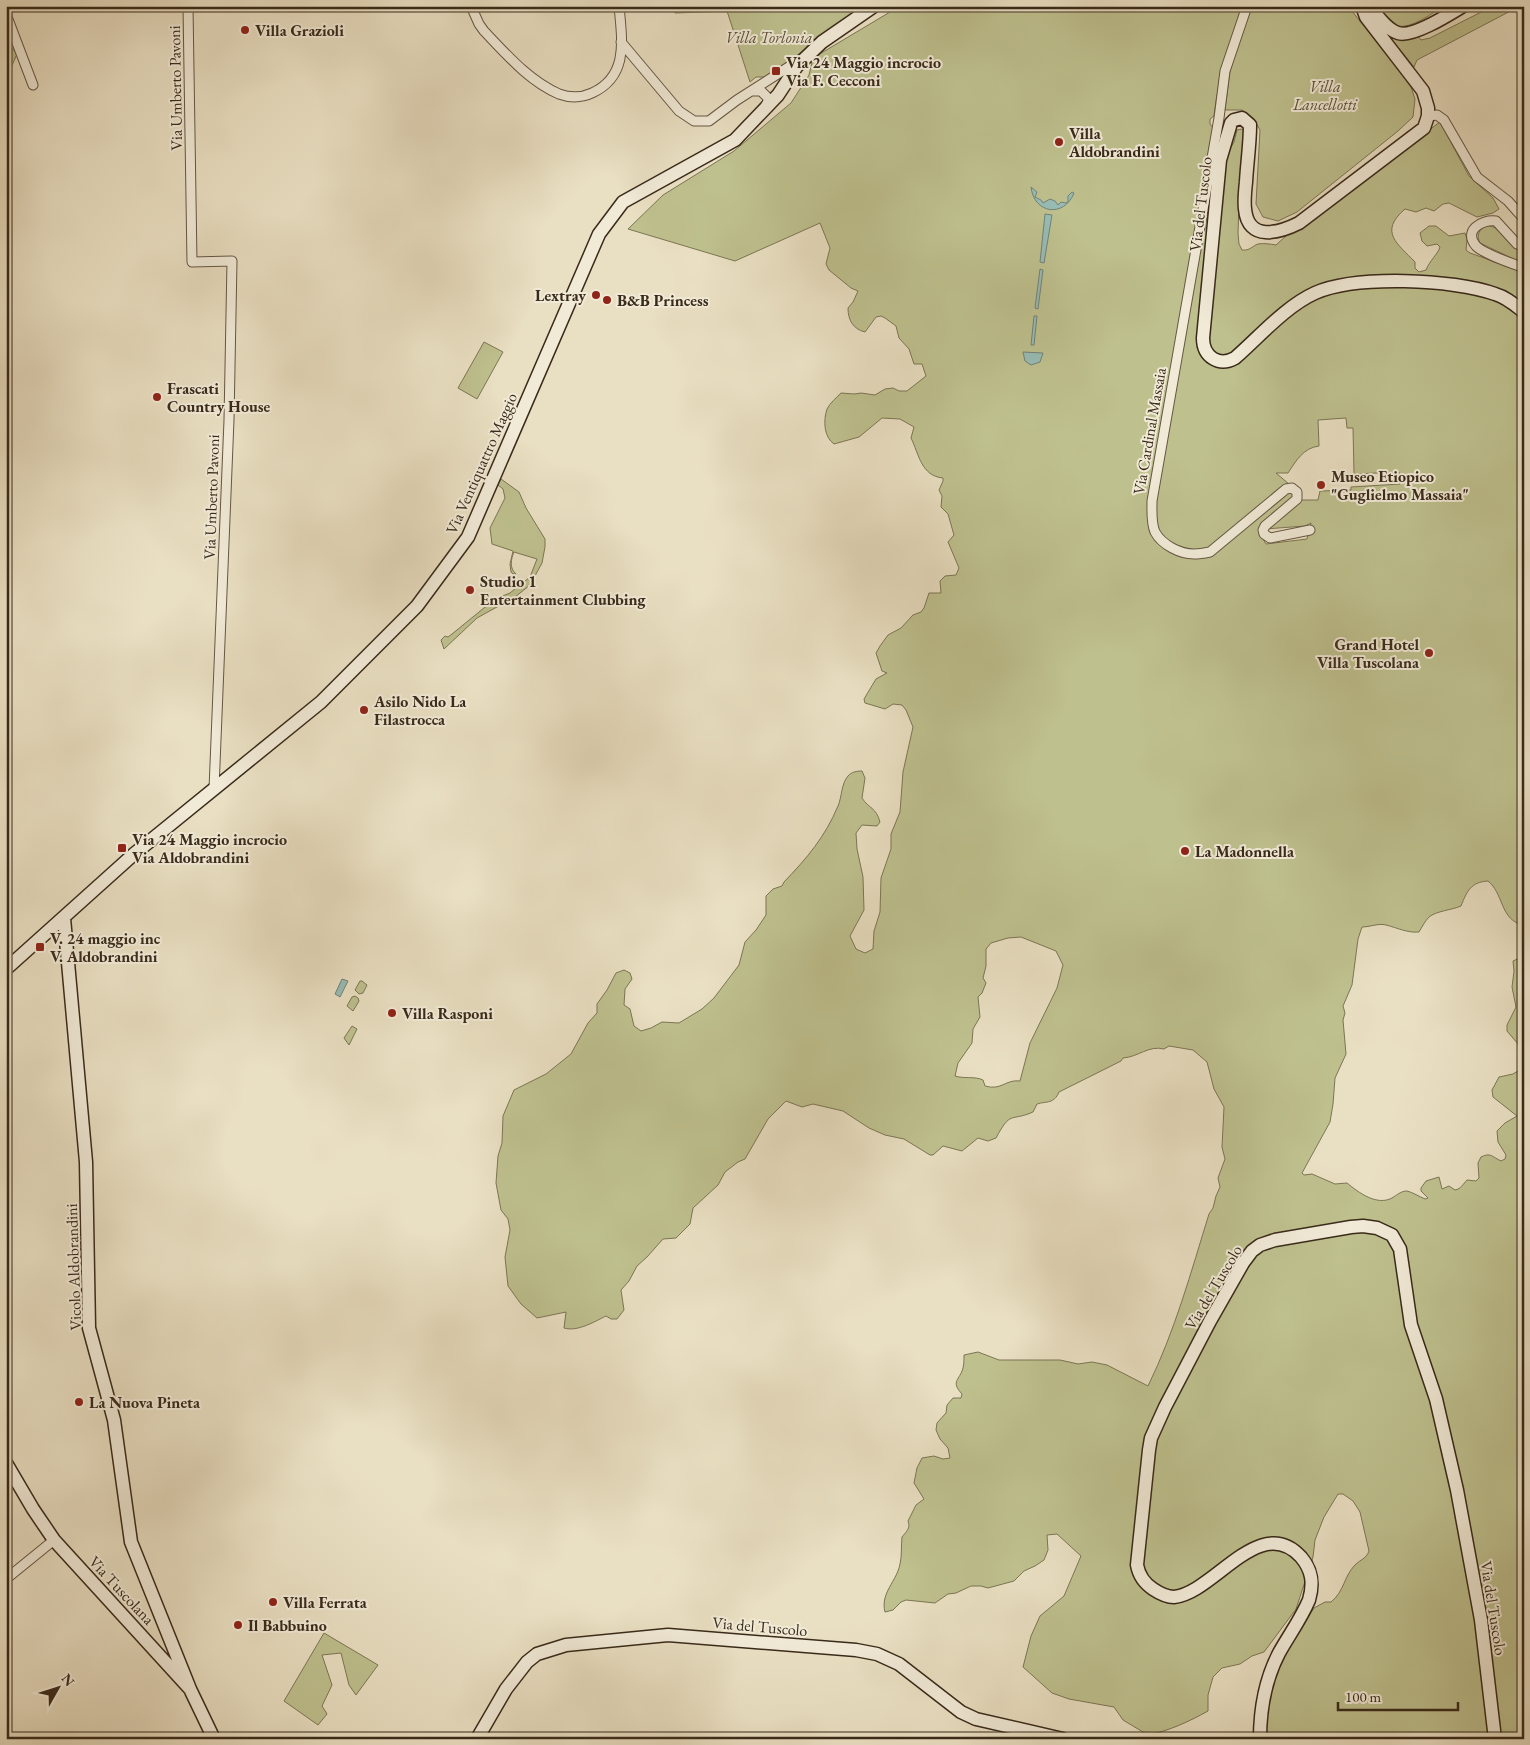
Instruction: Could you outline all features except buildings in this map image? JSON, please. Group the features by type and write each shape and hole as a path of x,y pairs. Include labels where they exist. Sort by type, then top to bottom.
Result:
{"street":[{"name":"Via Umberto Pavoni","path":"188,6 192,262 232,260 229,420 214,789"},
{"path":"472,6 479,24 521,68 559,93 573,98 587,95 602,88 618,70 621,56 619,6"},
{"name":"Via Ventiquattro Maggio","path":"6,969 134,854 321,702 417,606 468,538 599,234 623,202 735,140 778,95 797,66 822,42 874,6"},
{"name":"Via Cardinal Massaia","path":"1246,6 1225,71 1225,121 1152,501 1152,516 1155,532 1165,544 1187,553 1210,552 1286,489 1292,488 1297,492 1297,499 1265,526 1264,534 1270,538 1310,530"},
{"path":"1225,121 1242,118 1250,125 1245,205 1248,219 1255,230 1264,232 1281,231 1299,223 1420,132 1424,128 1428,116 1427,103 1423,92 1366,17 1362,6"},
{"path":"1369,6 1390,29 1402,34 1410,33 1463,6"},
{"path":"6,14 33,85"},
{"path":"621,42 679,111 694,121 709,121 812,52"},
{"path":"750,92 762,90 769,99 763,111"},
{"path":"1428,116 1437,115 1444,120 1477,177 1508,201 1524,219"},
{"name":"Via del Tuscolo","path":"1225,121 1203,345 1210,357 1216,361 1229,361 1236,358 1292,307 1314,293 1357,282 1452,284 1495,294 1505,298 1524,312"},
{"path":"1524,246 1518,244 1496,221 1482,222 1473,231 1472,238 1476,246 1484,252 1524,268"},
{"name":"Vicolo Aldobrandini","path":"64,918 86,1162 89,1328 114,1420 131,1542 171,1658 190,1689 214,1739"},
{"name":"Via del Tuscolo","path":"1260,1739 1264,1694 1268,1677 1309,1600 1312,1591 1311,1572 1303,1560 1292,1550 1284,1546 1264,1545 1250,1550 1182,1595 1173,1597 1164,1595 1151,1588 1143,1581 1138,1572 1137,1565 1151,1438 1210,1321 1249,1254 1260,1245 1275,1240 1363,1226 1384,1230 1392,1235 1400,1249 1411,1325 1436,1399 1457,1490 1481,1620 1495,1739"},
{"name":"Via Tuscolana","path":"6,1463 54,1540 171,1658"},
{"path":"6,1579 54,1540"},
{"name":"Via del Tuscolo","path":"477,1739 519,1670 537,1654 566,1645 668,1635 856,1650 877,1654 899,1664 961,1712 976,1719 1063,1739"}],"green space":[{"name":"Villa Torlonia","path":"673,6 870,6 765,77 756,77 750,82 727,11 675,13"},
{"path":"900,6 1242,6 1221,74 1214,116 1210,119 1210,124 1213,128 1207,212 1213,178 1234,142 1237,130 1241,129 1244,131 1245,150 1242,155 1241,187 1238,195 1238,233 1239,244 1242,250 1249,249 1258,244 1276,245 1440,122 1469,176 1493,198 1499,209 1493,213 1477,217 1449,203 1443,204 1434,211 1426,208 1416,212 1405,209 1397,217 1392,231 1397,243 1415,262 1415,268 1419,272 1426,270 1440,247 1437,244 1427,246 1422,241 1420,233 1429,226 1436,226 1449,236 1465,233 1467,239 1466,250 1470,253 1524,272 1524,922 1519,924 1508,916 1493,886 1488,881 1477,883 1470,888 1461,906 1436,913 1429,917 1419,932 1383,925 1362,927 1358,939 1352,985 1343,1006 1345,1013 1343,1020 1346,1054 1335,1078 1330,1122 1302,1173 1304,1175 1312,1174 1335,1184 1347,1183 1357,1191 1374,1199 1386,1200 1407,1191 1425,1199 1428,1198 1421,1191 1421,1188 1426,1181 1439,1177 1442,1189 1449,1186 1455,1190 1467,1180 1476,1181 1479,1178 1478,1163 1481,1157 1489,1155 1501,1161 1505,1159 1506,1155 1498,1142 1497,1131 1505,1123 1517,1116 1493,1097 1492,1090 1499,1077 1513,1074 1521,1069 1522,1059 1518,1044 1507,1031 1507,1025 1516,1007 1512,987 1513,961 1524,956 1524,1739 1263,1739 1272,1683 1284,1656 1314,1608 1325,1602 1331,1602 1335,1598 1351,1569 1369,1551 1360,1512 1353,1501 1343,1494 1338,1494 1324,1517 1315,1540 1313,1557 1296,1609 1264,1652 1252,1656 1240,1664 1222,1668 1213,1677 1208,1695 1208,1711 1164,1731 1148,1735 1123,1720 1114,1707 1069,1699 1052,1693 1023,1667 1031,1636 1040,1616 1064,1596 1081,1556 1057,1534 1047,1535 1048,1550 1044,1560 1024,1571 1014,1581 988,1588 971,1586 956,1593 948,1594 935,1603 906,1600 893,1610 885,1612 885,1599 900,1564 902,1537 908,1528 908,1521 916,1505 924,1499 914,1483 917,1468 922,1458 934,1456 943,1459 950,1458 948,1448 940,1439 936,1430 937,1423 946,1413 947,1405 953,1398 961,1398 962,1394 958,1390 956,1383 962,1372 964,1355 978,1352 999,1360 1060,1360 1078,1364 1092,1362 1107,1365 1148,1386 1182,1301 1209,1214 1220,1187 1218,1178 1225,1159 1222,1147 1224,1107 1214,1089 1207,1062 1193,1050 1169,1046 1164,1049 1148,1050 1123,1058 1121,1061 1059,1092 1055,1099 1037,1104 1033,1112 1011,1118 996,1138 988,1141 978,1138 962,1151 943,1146 933,1155 904,1139 885,1135 869,1128 843,1111 813,1104 802,1107 786,1101 768,1119 745,1159 725,1172 718,1185 693,1208 690,1224 676,1238 663,1239 637,1266 629,1281 621,1290 624,1310 617,1319 611,1319 606,1316 580,1328 564,1328 566,1312 537,1318 521,1304 508,1286 505,1257 510,1230 508,1219 501,1210 496,1183 498,1156 502,1143 503,1116 514,1090 546,1074 571,1054 588,1023 597,1013 597,1004 616,973 624,970 630,973 632,979 625,989 624,1005 630,1009 634,1026 641,1031 662,1022 679,1023 702,1009 714,998 739,965 745,942 766,915 766,896 773,889 782,886 815,847 833,817 846,779 854,772 860,771 862,771 865,778 862,798 876,813 880,822 877,826 862,825 856,833 857,849 863,877 864,910 850,936 856,949 865,953 873,949 874,931 880,912 881,878 891,849 891,834 900,812 903,772 913,727 902,705 893,704 885,709 865,703 864,699 876,679 887,673 882,671 876,653 880,646 888,635 901,628 913,615 921,612 929,593 941,593 940,581 945,576 956,575 959,568 948,542 954,535 948,514 941,507 942,496 939,490 943,478 925,469 911,438 914,427 900,419 882,418 859,437 834,444 826,433 825,419 828,407 841,393 875,395 885,389 893,388 899,391 907,391 926,376 922,364 914,364 909,349 899,338 896,326 885,318 881,316 876,317 865,332 857,329 852,323 848,308 858,291 851,288 829,270 826,264 830,248 820,223 735,261 628,229 663,195 734,151 791,103 809,75 813,58","holes":["1346,418 1347,428 1353,428 1354,474 1399,472 1400,484 1351,487 1351,490 1320,491 1318,500 1301,500 1289,484 1276,473 1288,473 1304,452 1319,446 1318,420","1311,523 1307,539 1266,544 1260,534 1265,529 1305,526","1021,937 1056,951 1063,965 1057,988 1030,1043 1020,1081 991,1087 985,1086 983,1080 980,1079 955,1076 958,1063 972,1043 973,1029 980,1017 978,997 986,983 983,978 986,966 986,949 991,943 1008,938"]},
{"name":"Villa Lancellotti","path":"1250,6 1348,6 1404,77 1411,87 1415,99 1413,117 1398,131 1297,212 1278,221 1263,217 1256,204 1260,130 1253,118 1242,110 1225,110 1230,71"},
{"path":"1376,6 1444,6 1419,21 1399,26 1393,24"},
{"path":"1493,6 1520,6 1417,60 1414,67 1385,31 1417,35 1421,40 1430,38"},
{"path":"6,41 17,54 6,79"},
{"path":"1487,226 1497,229 1513,245 1524,250 1524,264 1480,243 1479,233"},
{"path":"484,342 503,352 477,399 458,388"},
{"path":"501,479 519,492 526,508 545,539 542,563 530,585 515,597 477,618 444,649 441,640 445,636 448,637 495,599 510,593 530,577 537,559 514,552 511,560 516,574 513,574 510,564 513,551 492,544 490,528 505,498 503,489 498,485"},
{"path":"360,981 367,985 363,993 359,994 355,990"},
{"path":"355,996 359,1001 353,1011 347,1006 352,997"},
{"path":"352,1026 357,1029 349,1045 344,1038"},
{"path":"324,1633 378,1665 356,1695 349,1685 341,1653 322,1655 332,1685 322,1706 327,1714 318,1725 284,1701"}],"water":[{"path":"1031,187 1037,192 1035,197 1043,203 1050,199 1058,205 1061,202 1068,202 1057,209 1043,207 1033,196"},
{"path":"1072,192 1074,193 1068,202 1068,196"},
{"path":"1045,214 1052,215 1044,263 1040,262"},
{"path":"1040,269 1043,270 1038,309 1035,308"},
{"path":"1034,316 1037,316 1034,345 1031,345"},
{"path":"1023,352 1043,353 1040,362 1031,365 1025,361"},
{"path":"342,979 348,981 340,997 335,994"}],"place":[{"name":"Villa Grazioli","path":"245,30"},
{"name":"Via 24 Maggio incrocio Via F. Cecconi","path":"776,71"},
{"name":"Villa Aldobrandini","path":"1059,142"},
{"name":"Lextray","path":"596,295"},
{"name":"B&B Princess","path":"607,300"},
{"name":"Frascati Country House","path":"157,397"},
{"name":"Museo Etiopico \"Guglielmo Massaia\"","path":"1321,485"},
{"name":"Studio 1 Entertainment Clubbing","path":"470,590"},
{"name":"Grand Hotel Villa Tuscolana","path":"1429,653"},
{"name":"Asilo Nido La Filastrocca","path":"364,710"},
{"name":"Via 24 Maggio incrocio Via Aldobrandini","path":"122,848"},
{"name":"La Madonnella","path":"1185,851"},
{"name":"V. 24 maggio inc V. Aldobrandini","path":"40,947"},
{"name":"Villa Rasponi","path":"392,1013"},
{"name":"La Nuova Pineta","path":"79,1402"},
{"name":"Villa Ferrata","path":"273,1602"},
{"name":"Il Babbuino","path":"238,1625"}]}
